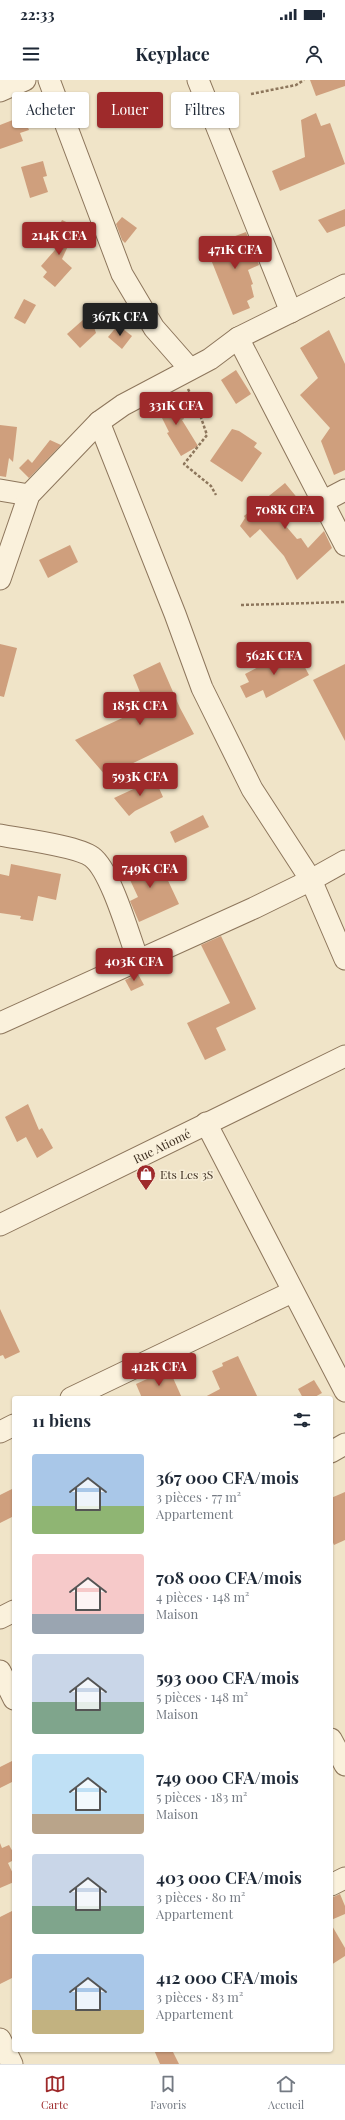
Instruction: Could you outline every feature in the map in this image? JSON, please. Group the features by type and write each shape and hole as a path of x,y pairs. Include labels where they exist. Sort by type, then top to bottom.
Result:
{"street":[{"path":"0,91 24,80"},
{"path":"48,80 122,274 154,328 190,370"},
{"path":"198,80 291,312"},
{"path":"0,579 29,495 99,422 123,405 210,359 238,338 345,285"},
{"path":"238,338 262,388 324,502 345,545"},
{"path":"99,422 156,564 202,688 252,789 311,880 345,959"},
{"path":"0,490 29,495"},
{"path":"324,502 345,490"},
{"path":"0,835 77,850 92,857 105,871 138,960"},
{"path":"0,1023 311,880 345,861"},
{"name":"Rue Atiomé","path":"0,1225 345,1056"},
{"path":"206,1123 292,1292 345,1391"},
{"path":"75,1396 292,1292"},
{"path":"0,1432 12,1426"},
{"path":"333,1451 345,1444"},
{"path":"0,1618 12,1612"},
{"path":"0,1671 12,1695"},
{"path":"333,1743 345,1765"},
{"path":"333,1884 345,1878"}],"path":[{"path":"251,94 296,85 304,80"},
{"path":"190,370 194,382 187,388 198,409 207,435 184,464 211,486 216,495"},
{"path":"241,606 345,602"}],"building":[{"path":"310,80 345,80 345,86 316,96"},
{"path":"316,113 321,126 330,123 345,164 280,191 272,171 305,157 301,120"},
{"path":"12,120 12,128 28,128 29,130 20,133 23,141 0,149 0,125"},
{"path":"43,161 47,176 43,177 48,192 30,198 21,167"},
{"path":"345,209 345,226 327,233 318,220"},
{"path":"122,217 137,228 125,243 122,240 116,224"},
{"path":"62,220 77,227 62,259 72,268 55,287 43,277 47,272 41,266 61,243 57,241 60,233 57,230"},
{"path":"246,232 259,265 248,270 253,284 251,285 254,297 247,301 250,308 233,315 206,247"},
{"path":"24,299 36,305 25,324 14,318"},
{"path":"91,318 96,333 80,348 67,334 84,319"},
{"path":"118,325 132,336 122,349 108,337"},
{"path":"329,330 345,364 345,470 334,475 321,441 330,428 300,395 318,378 300,348"},
{"path":"236,370 251,394 236,404 221,380"},
{"path":"173,395 184,419 182,420 198,446 181,456 167,433 169,432 155,404"},
{"path":"0,425 17,427 13,462 9,458 6,477 0,476"},
{"path":"232,429 239,431 257,443 254,447 262,453 242,482 210,461"},
{"path":"50,440 61,445 29,478 19,468 28,459 32,463"},
{"path":"285,483 304,506 285,525 297,539 301,538 308,548 324,531 332,548 297,580 284,556 260,529 250,538 240,526 245,518 244,516"},
{"path":"70,545 78,562 48,578 39,560"},
{"path":"0,644 17,648 4,697 0,696"},
{"path":"289,651 294,662 300,658 309,675 266,698 263,690 246,698 240,686 249,682 245,674"},
{"path":"160,662 180,708 194,734 106,776 75,740 146,707 133,675"},
{"path":"345,664 345,741 313,680"},
{"path":"155,779 163,797 135,811 129,816 114,798"},
{"path":"203,815 209,827 175,843 170,832"},
{"path":"156,855 179,904 139,922 130,901 138,897 124,867"},
{"path":"11,864 61,874 56,900 38,896 33,921 20,919 21,916 0,913 0,874 9,876"},
{"path":"221,936 256,1009 216,1028 226,1050 205,1060 187,1023 230,1003 201,945"},
{"path":"138,974 144,985 131,991 125,980"},
{"path":"28,1104 39,1130 42,1128 53,1148 37,1158 26,1137 17,1142 5,1117"},
{"path":"0,1309 20,1352 5,1359 3,1355 0,1356"},
{"path":"238,1356 257,1396 207,1396 220,1389 212,1371 223,1366 222,1363"},
{"path":"169,1369 181,1396 141,1396 136,1384"},
{"path":"314,1380 322,1393 317,1396 302,1396 298,1389"},
{"path":"12,1489 12,1517 0,1523 0,1495"},
{"path":"345,1492 345,1540 334,1545 333,1543 333,1497"},
{"path":"12,1761 12,1782 0,1788 0,1767"},
{"path":"0,1843 2,1848 9,1845 12,1850 12,1861 8,1863 12,1872 12,1883 0,1888"},
{"path":"340,1894 345,1906 345,1914 333,1919 333,1897"},
{"path":"12,1911 12,1978 0,1984 0,1917"},
{"path":"333,1927 345,1948 345,1956 333,1964"},
{"path":"155,2052 173,2052 179,2064 160,2064"}],"place":[{"name":"Ets Les 3S","path":"146,1191"}]}
